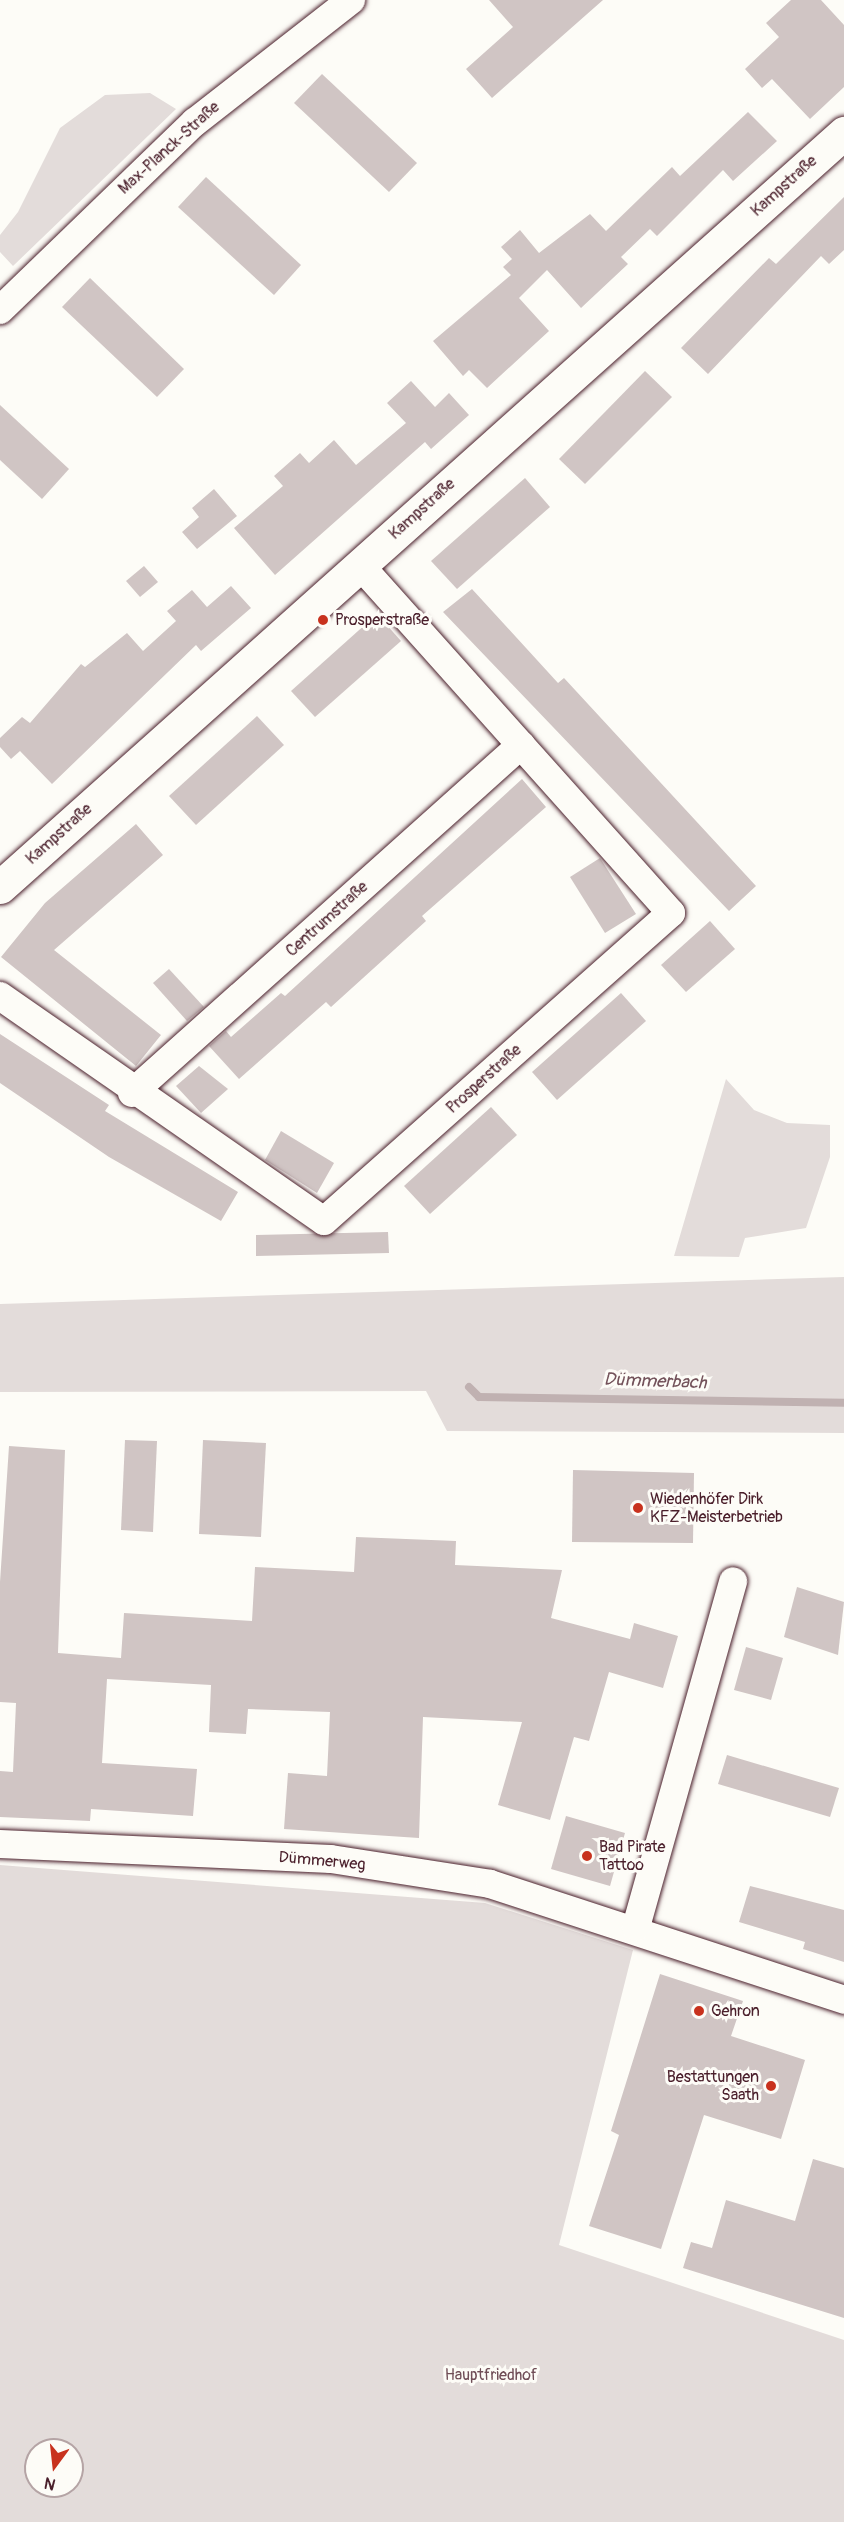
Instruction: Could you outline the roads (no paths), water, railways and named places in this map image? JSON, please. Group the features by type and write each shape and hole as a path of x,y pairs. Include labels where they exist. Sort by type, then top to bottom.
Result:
{"street":[{"name":"Max-Planck-Straße","path":"0,310 195,122 351,0"},
{"name":"Kampstraße","path":"0,887 844,133"},
{"name":"Prosperstraße","path":"0,996 132,1093 324,1221 671,913 360,565"},
{"name":"Centrumstraße","path":"132,1093 521,745"},
{"path":"636,1927 733,1581"},
{"name":"Dümmerweg","path":"0,1844 331,1859 490,1884 636,1927 844,2000"}],"waterway":[{"name":"Dümmerbach","path":"469,1387 479,1397 844,1403"}],"place":[{"name":"Prosperstraße","path":"323,620"},
{"name":"Wiedenhöfer Dirk KFZ-Meisterbetrieb","path":"638,1508"},
{"name":"Bad Pirate Tattoo","path":"587,1856"},
{"name":"Gehron","path":"699,2011"},
{"name":"Bestattungen Saath","path":"771,2086"}],"park label":[{"name":"Hauptfriedhof","path":"491,2375"}]}
